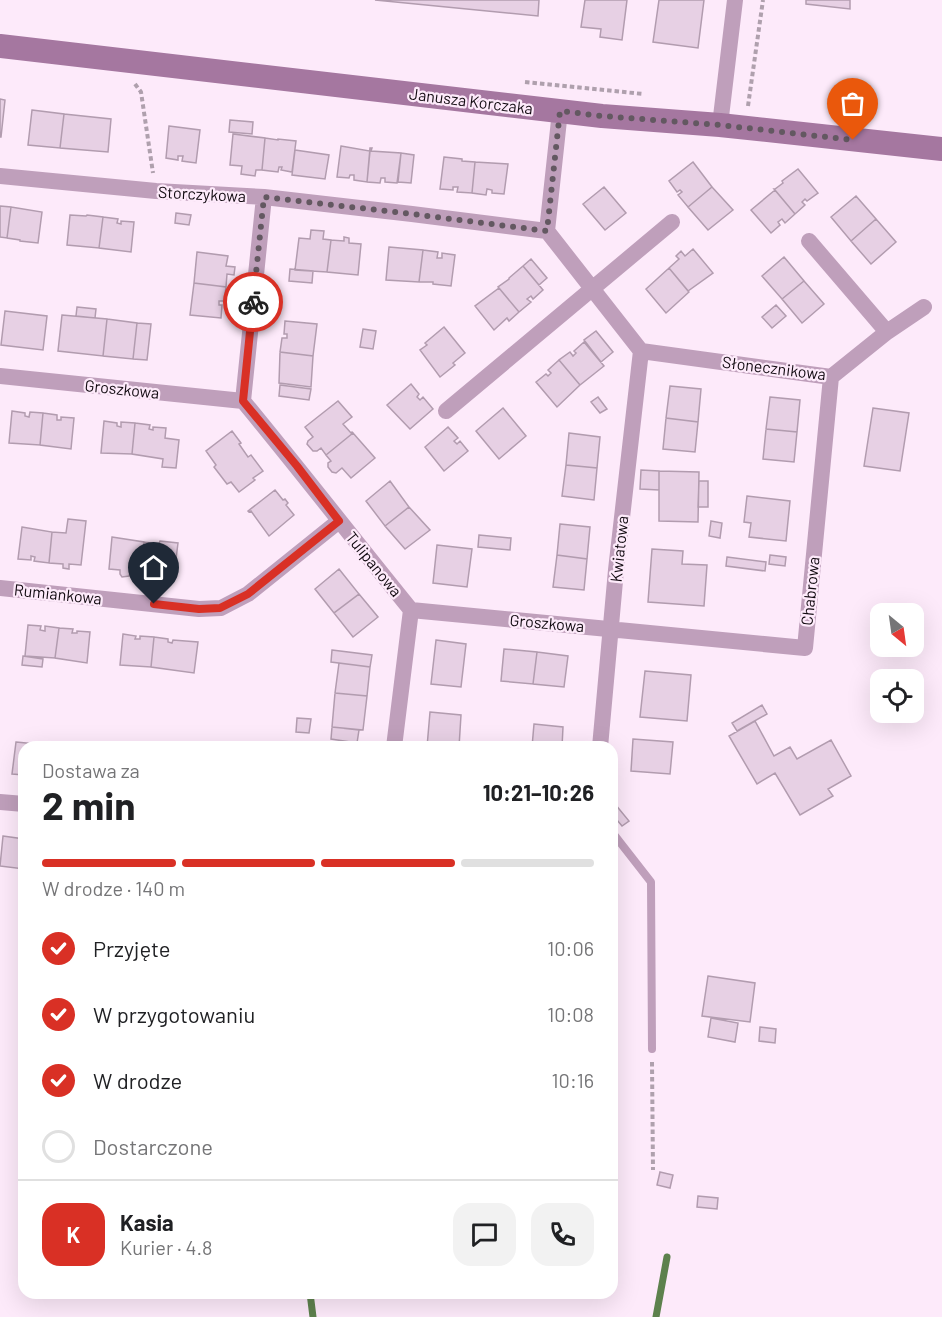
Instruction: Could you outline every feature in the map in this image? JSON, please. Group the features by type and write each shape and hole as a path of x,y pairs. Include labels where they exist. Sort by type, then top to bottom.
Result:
{"street":[{"path":"721,114 735,0"},
{"name":"Janusza Korczaka","path":"0,46 602,116 721,114 942,149"},
{"path":"560,111 547,231 641,351"},
{"name":"Storczykowa","path":"0,176 156,192 264,197 547,231"},
{"path":"243,401 264,197"},
{"path":"446,411 672,222"},
{"path":"809,241 887,332"},
{"name":"Słonecznikowa","path":"641,351 831,377 887,332 924,307"},
{"name":"Kwiatowa","path":"601,741 616,570 641,351"},
{"name":"Groszkowa","path":"0,376 243,401"},
{"name":"Chabrowa","path":"611,629 805,648 831,377"},
{"name":"Tulipanowa","path":"243,401 411,610 395,741"},
{"name":"Rumiankowa","path":"0,588 199,609 220,608 248,594 339,521"},
{"name":"Groszkowa","path":"411,610 611,629"},
{"path":"0,802 18,804"}],"lane":[{"path":"618,840 651,882 652,1049"}],"path":[{"path":"721,114 749,106 763,0"},
{"path":"128,61 127,75 141,92 156,192"},
{"path":"523,82 652,95"},
{"path":"652,1049 653,1170"}],"building":[{"path":"375,0 539,0 538,16"},
{"path":"585,0 627,0 622,40 600,37 601,29 581,27"},
{"path":"659,0 704,0 698,48 653,42"},
{"path":"806,0 850,0 850,9 806,4"},
{"path":"0,99 5,100 1,137 0,137"},
{"path":"32,110 64,114 60,148 28,145"},
{"path":"64,114 111,119 108,152 60,148"},
{"path":"230,120 253,122 252,134 229,132"},
{"path":"169,126 200,130 196,163 182,161 183,156 178,156 178,160 166,158"},
{"path":"233,134 265,138 262,170 256,170 255,176 241,174 242,166 230,165"},
{"path":"265,138 296,141 292,172 281,170 282,167 279,167 278,172 262,170"},
{"path":"341,146 370,151 367,182 354,180 354,175 350,175 349,178 337,177"},
{"path":"370,148 372,148 371,151 401,153 397,183 385,182 385,178 381,178 380,183 367,182"},
{"path":"295,150 329,155 325,179 292,175"},
{"path":"401,153 414,155 411,183 398,182"},
{"path":"444,157 475,162 472,193 457,192 458,187 453,187 453,190 440,189"},
{"path":"475,162 508,164 504,194 492,193 492,190 487,189 486,195 472,193"},
{"path":"693,162 712,187 688,207 678,195 682,192 680,190 677,192 669,181"},
{"path":"798,169 818,193 807,201 805,199 802,202 805,205 795,214 774,189"},
{"path":"604,187 626,213 605,230 583,204"},
{"path":"712,187 733,210 708,230 688,207"},
{"path":"775,190 795,214 785,223 782,219 778,222 780,225 771,233 751,210"},
{"path":"856,196 876,219 851,241 831,217"},
{"path":"0,206 11,207 7,238 0,237"},
{"path":"11,207 42,212 38,243 7,238"},
{"path":"176,213 191,215 189,225 175,223"},
{"path":"70,215 103,217 99,248 67,245"},
{"path":"103,217 118,219 117,223 121,224 121,221 134,222 131,252 99,248"},
{"path":"876,219 896,242 871,264 851,241"},
{"path":"311,230 324,231 323,239 331,240 327,272 295,270 299,238 310,239"},
{"path":"344,237 349,238 349,243 361,244 358,275 327,272 331,240 344,241"},
{"path":"389,247 423,250 419,282 386,280"},
{"path":"693,249 713,273 688,291 669,268 679,259 676,256 681,251 685,256"},
{"path":"423,250 438,252 437,258 442,258 442,253 455,255 451,286 419,282"},
{"path":"197,252 228,256 226,266 235,267 234,275 227,274 226,287 194,283"},
{"path":"784,257 804,281 782,299 762,276"},
{"path":"531,259 547,278 539,285 523,266"},
{"path":"523,266 543,290 533,299 531,296 527,299 531,302 519,312 498,287"},
{"path":"669,268 689,292 666,313 646,289"},
{"path":"290,269 313,271 312,283 289,281"},
{"path":"804,281 824,304 802,323 782,299"},
{"path":"194,283 226,287 224,301 219,301 219,305 222,305 221,318 190,315"},
{"path":"499,288 519,312 509,321 507,318 494,330 475,306"},
{"path":"776,305 786,316 772,328 762,317"},
{"path":"77,307 96,309 95,318 76,316"},
{"path":"5,311 47,316 43,350 1,345"},
{"path":"62,315 107,319 103,356 58,351"},
{"path":"107,319 137,323 133,359 103,356"},
{"path":"285,321 317,324 313,356 280,352 282,338 287,338 287,334 284,334"},
{"path":"137,323 151,324 147,360 133,359"},
{"path":"444,327 465,353 440,377 420,350"},
{"path":"363,329 376,331 373,349 360,347"},
{"path":"596,331 613,352 601,362 584,340"},
{"path":"584,342 604,366 580,385 559,360 570,352 573,356 576,353 574,351"},
{"path":"280,352 313,356 311,387 279,383"},
{"path":"559,360 580,385 557,407 536,382 546,374 548,376 551,373 548,370"},
{"path":"411,384 419,394 417,397 420,400 423,397 433,409 410,429 387,405"},
{"path":"280,385 311,389 309,400 279,396"},
{"path":"670,386 701,389 698,422 666,418"},
{"path":"598,397 607,409 600,413 591,402"},
{"path":"770,397 800,400 797,432 766,429"},
{"path":"338,401 352,417 343,424 353,433 326,455 321,448 313,451 307,444 313,437 305,427"},
{"path":"503,408 526,436 499,459 476,431"},
{"path":"873,408 909,413 900,471 864,466"},
{"path":"12,411 25,413 25,416 29,417 30,412 43,413 40,445 9,443"},
{"path":"43,413 57,415 57,420 61,420 61,417 74,418 71,449 40,445"},
{"path":"666,418 698,422 695,452 663,449"},
{"path":"104,421 117,423 117,426 121,427 121,422 135,423 132,454 101,453"},
{"path":"135,423 150,425 149,429 153,430 153,427 166,428 165,438 179,440 176,468 162,467 163,459 132,454"},
{"path":"448,427 458,438 454,441 457,444 460,441 468,451 444,471 425,447"},
{"path":"766,429 797,432 794,462 763,459"},
{"path":"232,431 248,457 251,455 263,471 239,492 231,482 227,484 214,467 216,465 206,451"},
{"path":"353,433 375,458 351,478 342,468 336,473 332,472 328,467 331,461 326,455"},
{"path":"569,433 600,437 597,468 566,465"},
{"path":"566,465 597,468 594,500 562,496"},
{"path":"641,470 659,471 659,490 640,489"},
{"path":"659,471 699,472 698,522 659,521"},
{"path":"390,481 409,507 385,526 366,501"},
{"path":"699,481 708,481 708,507 698,507"},
{"path":"275,490 283,500 285,499 288,503 286,505 294,515 269,536 251,511 248,511"},
{"path":"747,496 790,501 786,541 749,537 751,523 744,522"},
{"path":"409,507 430,530 405,549 385,526"},
{"path":"68,519 86,521 81,565 69,564 69,569 63,568 63,564 49,563 52,532 66,533"},
{"path":"711,521 722,523 720,538 709,536"},
{"path":"560,524 590,527 587,559 557,555"},
{"path":"22,527 52,532 49,563 34,561 35,557 31,556 31,560 18,559"},
{"path":"479,535 511,538 510,550 478,547"},
{"path":"112,537 144,542 141,573 130,572 129,576 122,577 120,570 109,569"},
{"path":"160,541 178,543 174,575 162,573 162,581 152,580 152,575 141,573 144,542 159,544"},
{"path":"437,545 472,549 467,587 433,583"},
{"path":"652,549 683,551 682,564 707,565 704,606 648,602"},
{"path":"557,555 587,559 584,590 553,587"},
{"path":"770,555 786,557 785,566 769,564"},
{"path":"727,557 766,562 765,571 726,566"},
{"path":"339,569 359,594 334,613 315,589"},
{"path":"359,594 378,617 353,637 334,613"},
{"path":"28,625 41,626 40,630 45,631 45,626 59,628 55,658 25,656"},
{"path":"59,628 73,629 72,633 90,632 87,663 55,658"},
{"path":"123,634 136,636 135,639 140,639 140,636 154,637 151,667 120,665"},
{"path":"154,637 168,639 168,642 172,643 173,640 198,642 194,673 151,667"},
{"path":"436,640 466,644 461,687 431,684"},
{"path":"504,649 537,652 533,684 501,681"},
{"path":"332,650 372,655 370,667 331,662"},
{"path":"537,652 568,656 564,687 533,684"},
{"path":"23,656 43,659 42,667 22,665"},
{"path":"339,663 370,667 367,696 335,693"},
{"path":"645,671 691,675 687,721 640,717"},
{"path":"335,693 367,696 363,730 332,727"},
{"path":"762,705 767,714 737,731 732,723"},
{"path":"430,712 461,715 459,741 428,741"},
{"path":"297,718 311,719 309,733 296,732"},
{"path":"755,721 774,756 790,747 797,759 831,740 851,776 828,789 833,796 800,815 775,773 757,784 729,736"},
{"path":"534,724 563,727 562,741 533,741"},
{"path":"332,727 359,730 357,741 331,739"},
{"path":"633,739 673,742 670,774 631,771"},
{"path":"16,742 18,742 18,774 12,774"},
{"path":"618,808 629,821 622,826 618,821"},
{"path":"3,836 18,838 18,868 0,866"},
{"path":"708,976 755,983 750,1022 702,1016"},
{"path":"711,1018 738,1023 735,1042 708,1037"},
{"path":"760,1027 776,1029 775,1043 759,1041"},
{"path":"660,1172 673,1175 670,1188 657,1185"},
{"path":"698,1196 718,1198 717,1209 697,1207"}],"waterway":[{"path":"656,1317 667,1257"},
{"path":"311,1299 313,1317"}],"way so far":[{"path":"253,302 264,197 547,231 560,111 720,125 853,140"}],"route":[{"path":"154,604 199,609 220,608 248,594 339,521 243,401 253,302"}]}
